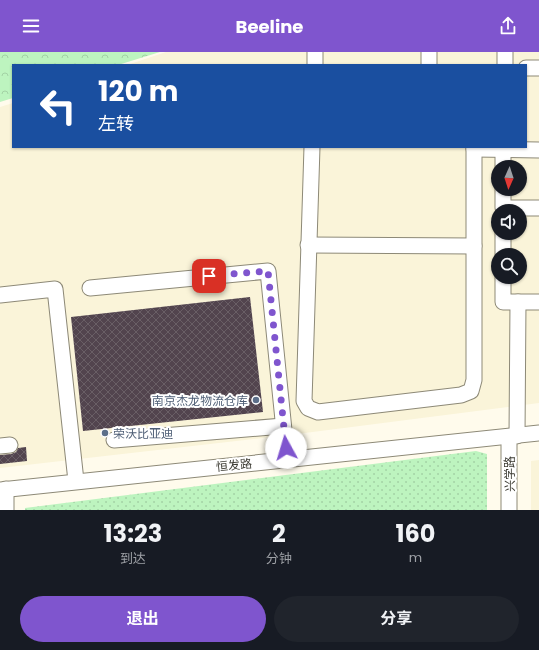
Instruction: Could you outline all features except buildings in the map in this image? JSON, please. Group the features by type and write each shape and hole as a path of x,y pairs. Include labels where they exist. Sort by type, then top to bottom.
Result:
{"street":[{"path":"315,64 316,52"},
{"path":"429,52 429,64"},
{"path":"504,64 505,52"},
{"path":"527,68 539,68"},
{"path":"312,148 304,401 308,408 318,412 461,395 471,391 474,380 474,148 539,150"},
{"path":"503,148 503,160"},
{"path":"527,209 539,208"},
{"path":"308,245 474,246"},
{"path":"90,288 268,271 287,460"},
{"path":"503,284 503,302 539,302"},
{"path":"0,295 55,288 76,481"},
{"name":"兴学路","path":"508,510 513,437 518,302"},
{"path":"114,440 283,426"},
{"name":"恒发路","path":"3,490 76,481 513,437 539,433"},
{"path":"3,490 6,510"}],"shaded area":[{"path":"166,52 539,52 539,403 297,434 0,468 0,107 12,103 12,148 527,148 527,64 130,64"},
{"path":"539,460 539,510 531,510 531,461"}],"green space":[{"path":"0,52 160,52 121,64 12,64 12,98 0,102"},
{"path":"476,451 487,454 487,510 25,510 25,508"}],"place":[{"name":"南京杰龙物流仓库","path":"256,400"},
{"name":"荣沃比亚迪","path":"105,433"}],"route":[{"path":"209,276 268,271 286,448"}]}
